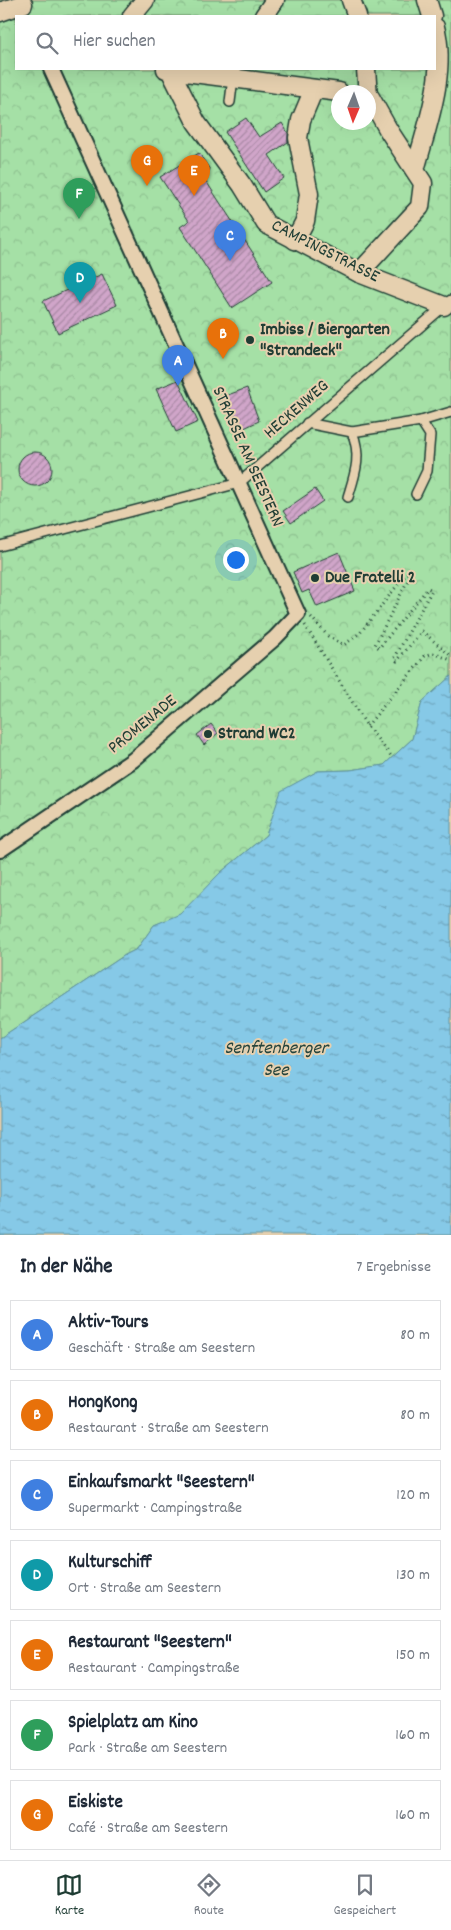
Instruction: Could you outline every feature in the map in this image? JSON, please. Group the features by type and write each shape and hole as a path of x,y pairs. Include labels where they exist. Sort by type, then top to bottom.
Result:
{"street":[{"path":"265,15 275,0"},
{"path":"351,0 357,15"},
{"path":"427,0 432,15"},
{"path":"0,12 24,7"},
{"path":"415,170 434,104 439,42 436,31"},
{"name":"STRASSE AM SEESTERN","path":"51,70 239,483 305,616"},
{"name":"CAMPINGSTRASSE","path":"169,70 196,122 242,185 266,224 360,273 448,303"},
{"path":"178,70 240,76 331,91"},
{"path":"366,70 368,85"},
{"path":"295,240 305,221 309,194 298,138 300,120 314,89"},
{"path":"360,273 420,207 423,183 376,107"},
{"name":"PROMENADE","path":"0,850 133,760 275,638 305,616"}],"lane":[{"path":"230,102 240,76"},
{"name":"HECKENWEG","path":"0,546 239,483 448,303"},
{"path":"307,423 352,432 421,421 451,412"},
{"path":"416,494 428,470 430,435 421,421"},
{"path":"348,497 358,463 357,444 352,432"}],"path":[{"path":"305,616 328,636 344,645 360,633 407,573 410,576 375,645 379,648 428,588 432,590 394,658 397,661 422,631 451,656"},
{"path":"305,616 367,726 392,758"},
{"path":"367,726 425,656 433,653 451,660"}],"green space":[{"path":"0,0 451,0 451,676 422,702 412,739 384,765 350,770 318,771 282,791 266,835 220,873 180,915 154,925 137,949 125,955 0,1038"}],"water":[{"name":"Senftenberger See","path":"451,676 451,1235 0,1235 0,1038 125,955 137,949 154,925 180,914 220,873 266,835 281,791 318,771 350,770 384,765 412,739 422,702"}],"building":[{"path":"246,118 259,137 282,123 288,133 288,142 269,155 284,178 264,192 225,132"},
{"path":"199,153 210,170 202,175 272,282 232,308 180,227 189,221 160,177"},
{"path":"102,274 117,305 58,333 43,301"},
{"path":"178,380 198,422 176,432 156,389"},
{"path":"247,388 259,421 242,429 225,396"},
{"path":"35,452 42,453 47,457 51,462 51,476 47,481 42,485 35,486 28,485 23,481 19,476 18,469 19,462 23,457 28,453"},
{"path":"315,489 323,501 291,523 283,511"},
{"path":"339,552 355,591 317,607 309,590 302,593 293,572"},
{"name":"Strand WC2","path":"211,724 218,733 204,745 197,735"}],"place":[{"name":"Eiskiste","path":"147,186"},
{"name":"Restaurant \"Seestern\"","path":"194,196"},
{"name":"Spielplatz am Kino","path":"79,219"},
{"name":"Einkaufsmarkt \"Seestern\"","path":"230,261"},
{"name":"Kulturschiff","path":"80,303"},
{"name":"Imbiss / Biergarten \"Strandeck\"","path":"250,340"},
{"name":"HongKong","path":"223,359"},
{"name":"Aktiv-Tours","path":"178,386"},
{"name":"Due Fratelli 2","path":"315,578"},
{"name":"Strand WC2","path":"208,734"}]}
